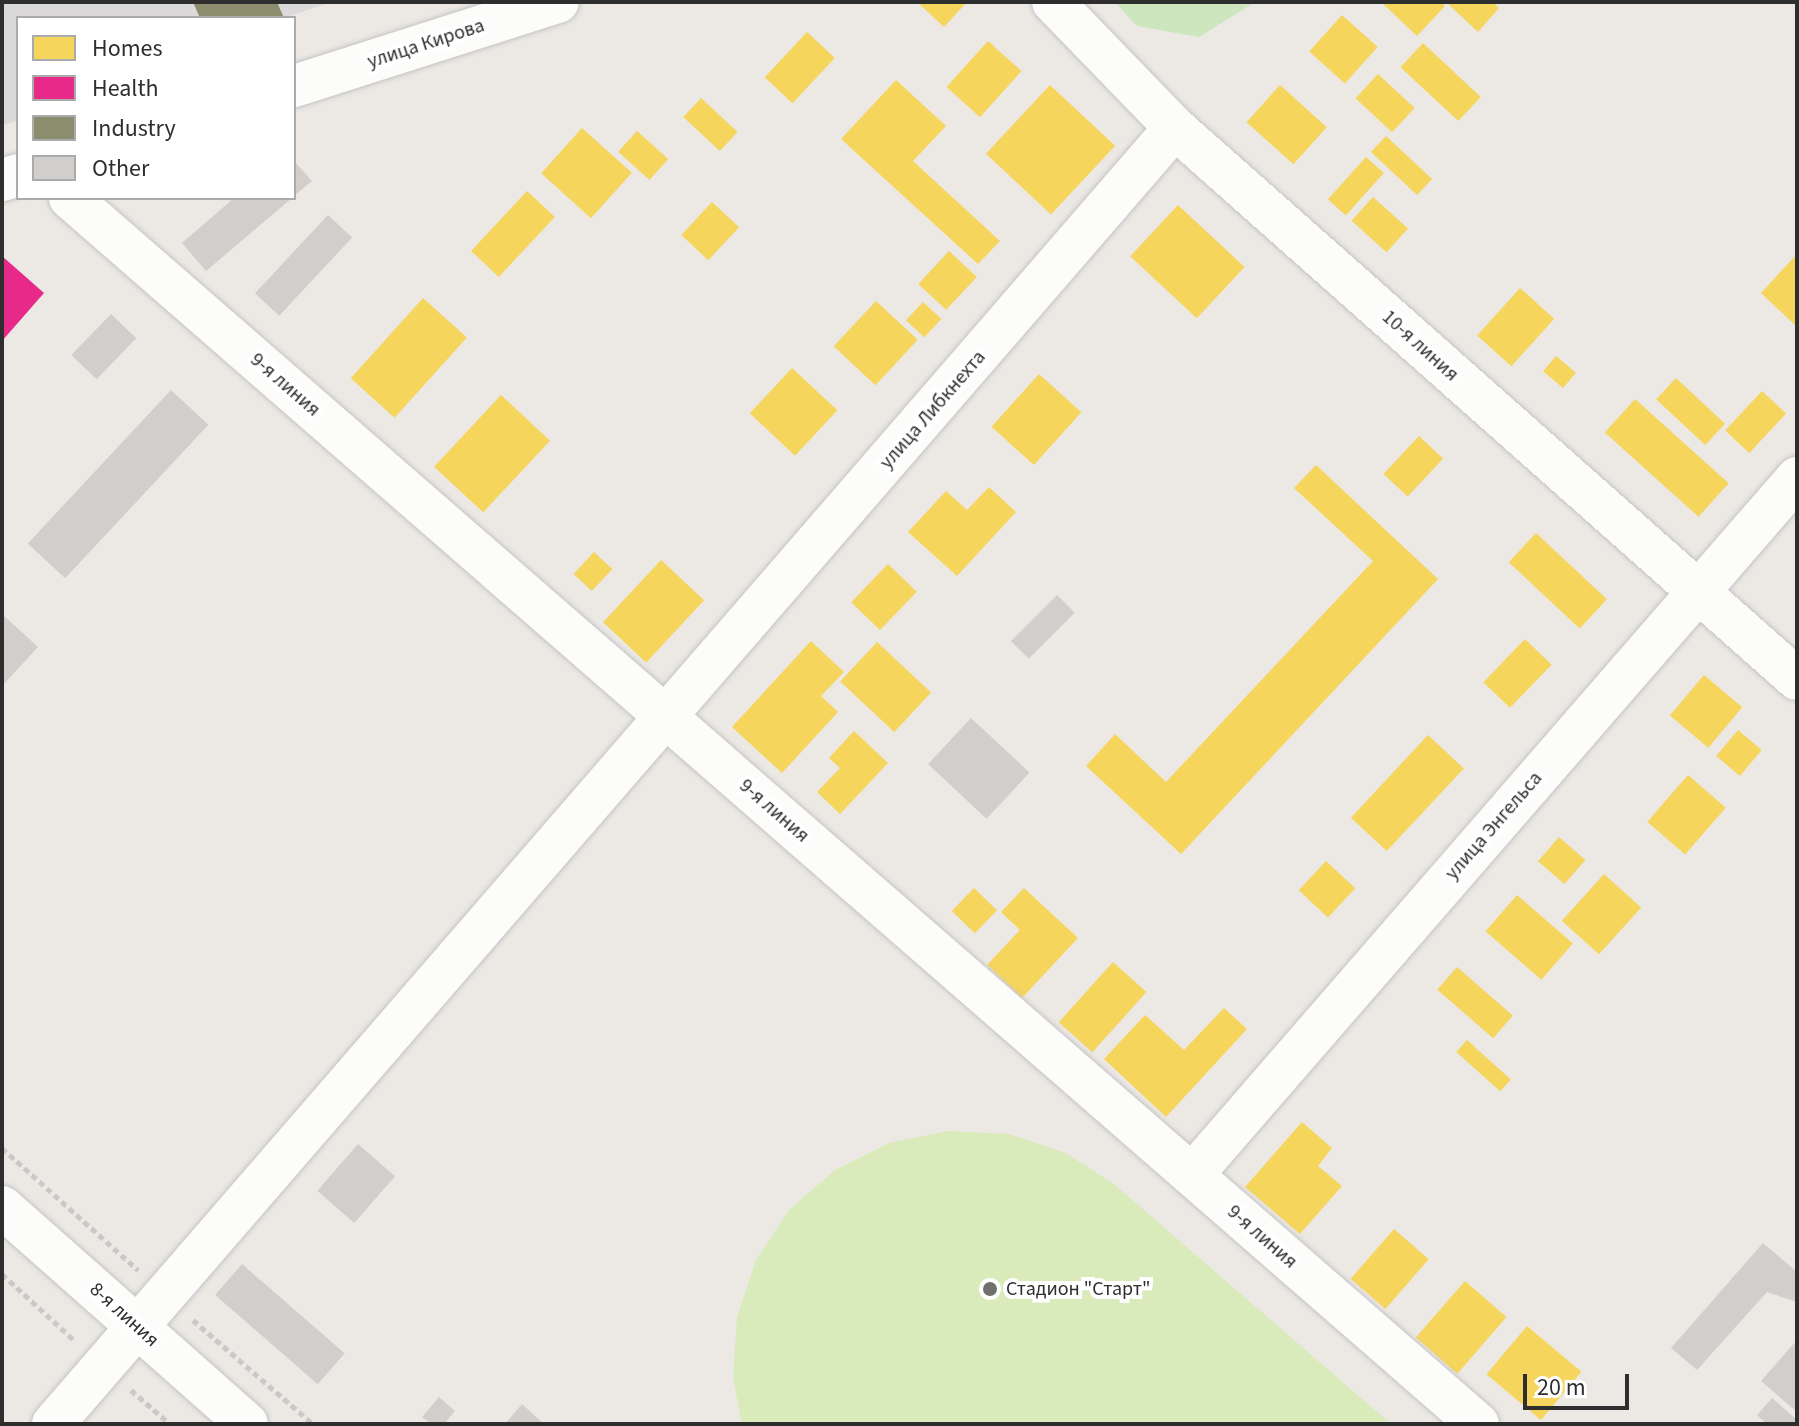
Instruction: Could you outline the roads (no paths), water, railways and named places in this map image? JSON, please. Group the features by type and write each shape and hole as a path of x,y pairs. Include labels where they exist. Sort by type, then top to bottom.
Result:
{"street":[{"name":"улица Кирова","path":"296,85 558,2"},
{"name":"10-я линия","path":"1053,2 1175,128 1797,679"},
{"name":"улица Либкнехта","path":"137,1327 1175,128"},
{"name":"9-я линия","path":"72,200 679,704 1192,1175 1478,1424"},
{"name":"улица Энгельса","path":"1192,1175 1797,478"},
{"name":"8-я линия","path":"2,1207 247,1424"},
{"path":"53,1424 137,1327"}],"place":[{"name":"Стадион \"Старт\"","path":"990,1289"}]}
